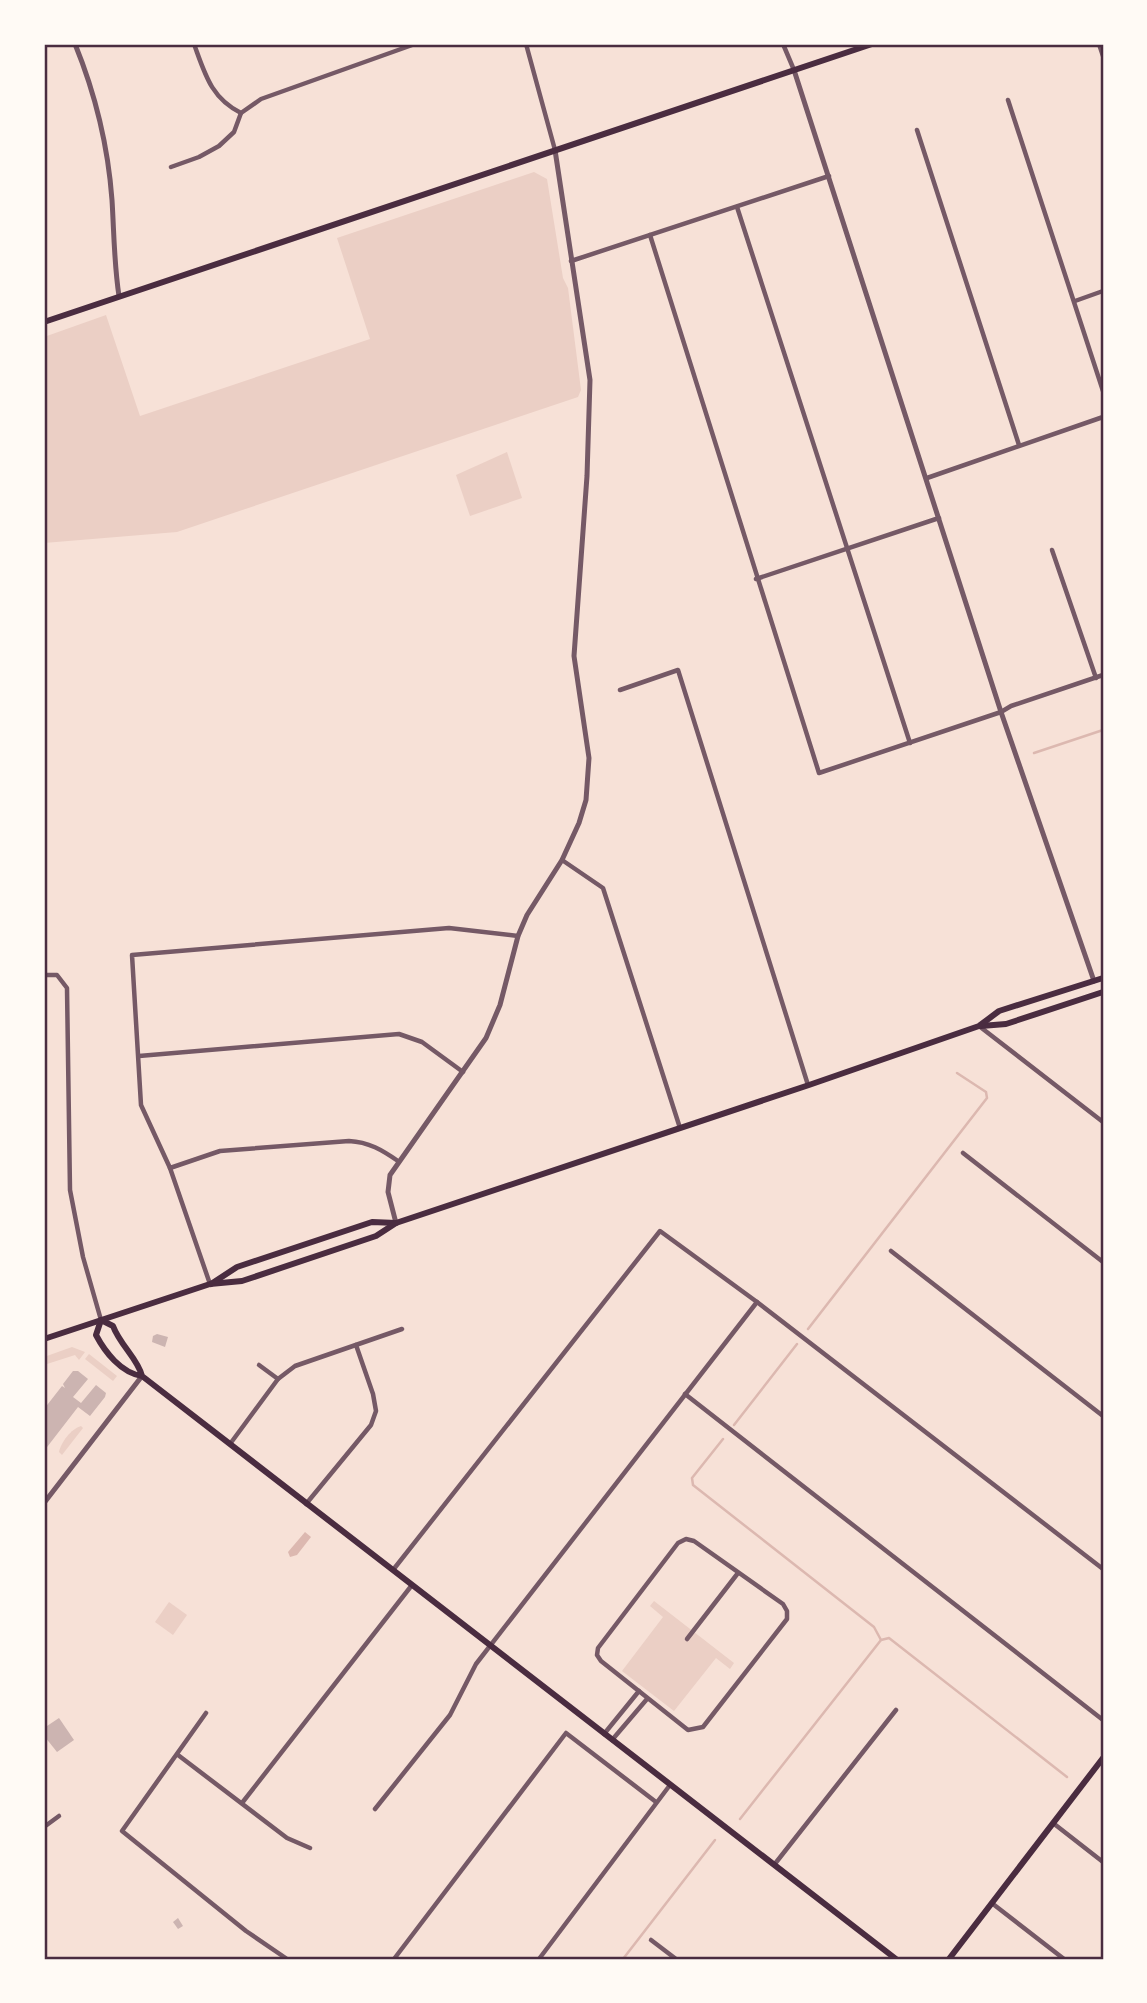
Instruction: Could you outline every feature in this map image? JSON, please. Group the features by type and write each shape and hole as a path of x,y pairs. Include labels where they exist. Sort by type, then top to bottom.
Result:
{"main road":[{"path":"44,321 872,44"},
{"path":"979,1026 999,1011 1103,978"},
{"path":"44,1339 210,1284 242,1281 267,1273 376,1236 396,1223 979,1026 1006,1024 1103,991"},
{"path":"210,1284 237,1267 372,1222 396,1223"},
{"path":"101,1320 96,1335 104,1352 135,1375 142,1376 489,1647 896,1959"},
{"path":"101,1320 113,1326 119,1341 140,1367 142,1376"},
{"path":"949,1959 1103,1758"}],"street":[{"path":"75,44 93,94 102,132 112,198 119,296"},
{"path":"194,44 211,88 226,105 241,113"},
{"path":"171,167 219,146 234,132 241,113 261,99 415,44"},
{"path":"396,1223 390,1204 388,1183 398,1161 486,1038 494,1021 518,936 527,915 562,860 579,823 589,774 574,656 587,476 590,388 555,150 526,44"},
{"path":"783,44 829,176 1001,712 1094,981 1103,991"},
{"path":"1099,44 1103,56"},
{"path":"1008,100 1103,391"},
{"path":"917,131 1019,445"},
{"path":"571,261 829,176"},
{"path":"737,206 910,743"},
{"path":"650,235 819,773 1103,675"},
{"path":"1074,300 1103,290"},
{"path":"927,478 1103,417"},
{"path":"757,579 940,518"},
{"path":"1052,550 1096,678"},
{"path":"620,690 678,670 808,1085"},
{"path":"562,860 603,888 680,1128"},
{"path":"210,1284 170,1168 141,1105 132,955 449,928 518,936"},
{"path":"44,975 57,975 66,988 70,1189 75,1223 101,1320"},
{"path":"979,1026 1103,1122"},
{"path":"139,1056 399,1034 422,1042 463,1072"},
{"path":"170,1168 220,1152 349,1141 376,1147 398,1161"},
{"path":"962,1153 1103,1262"},
{"path":"393,1570 660,1231 757,1302 1103,1569"},
{"path":"891,1251 1103,1416"},
{"path":"375,1809 450,1715 465,1682 489,1647 757,1302"},
{"path":"229,1445 278,1379 295,1366 402,1329"},
{"path":"306,1504 371,1425 376,1411 356,1345"},
{"path":"259,1366 278,1379"},
{"path":"44,1503 142,1376"},
{"path":"685,1394 1103,1720"},
{"path":"686,1539 694,1541 738,1573 783,1604 787,1619 703,1727 688,1730 600,1661 598,1648 678,1543 686,1539"},
{"path":"687,1639 738,1573"},
{"path":"242,1803 412,1585"},
{"path":"603,1734 639,1692"},
{"path":"612,1741 648,1699"},
{"path":"774,1865 896,1710"},
{"path":"206,1713 121,1831 246,1931 286,1959"},
{"path":"394,1959 566,1732 656,1802"},
{"path":"178,1755 287,1838 310,1849"},
{"path":"539,1959 670,1785"},
{"path":"44,1827 59,1816"},
{"path":"1053,1823 1103,1863"},
{"path":"993,1904 1064,1959"},
{"path":"651,1940 676,1959"}],"shaded area":[{"path":"534,172 547,179 563,278 568,288 581,390 578,397 177,532 44,543 44,337 106,315 140,416 370,339 337,238"},
{"path":"507,452 522,498 470,516 456,475"},
{"path":"72,1347 85,1352 79,1360 75,1355 47,1364 44,1357"},
{"path":"89,1354 117,1376 113,1381 85,1359"},
{"path":"81,1426 83,1428 62,1455 59,1452 64,1440"},
{"path":"305,1532 311,1537 297,1555 290,1557 288,1552"},
{"path":"654,1601 734,1663 730,1669 716,1658 674,1711 622,1671 663,1617 650,1606"},
{"path":"169,1602 187,1615 173,1635 155,1622"}],"building":[{"path":"157,1334 168,1337 165,1347 152,1342 153,1336"},
{"path":"73,1371 78,1371 88,1379 73,1397 81,1403 96,1385 106,1393 105,1397 90,1416 78,1407 44,1451 44,1409 62,1386 65,1388 63,1384"},
{"path":"59,1718 74,1740 57,1752 45,1737 44,1728"},
{"path":"178,1918 183,1926 178,1929 173,1922"}],"waterway":[{"path":"1034,753 1103,730"},
{"path":"808,1329 987,1098 986,1092 957,1073"},
{"path":"734,1425 797,1344"},
{"path":"723,1439 692,1478 693,1485 874,1627 881,1640"},
{"path":"740,1819 881,1640 889,1638 1067,1777"},
{"path":"623,1959 715,1840"}]}
